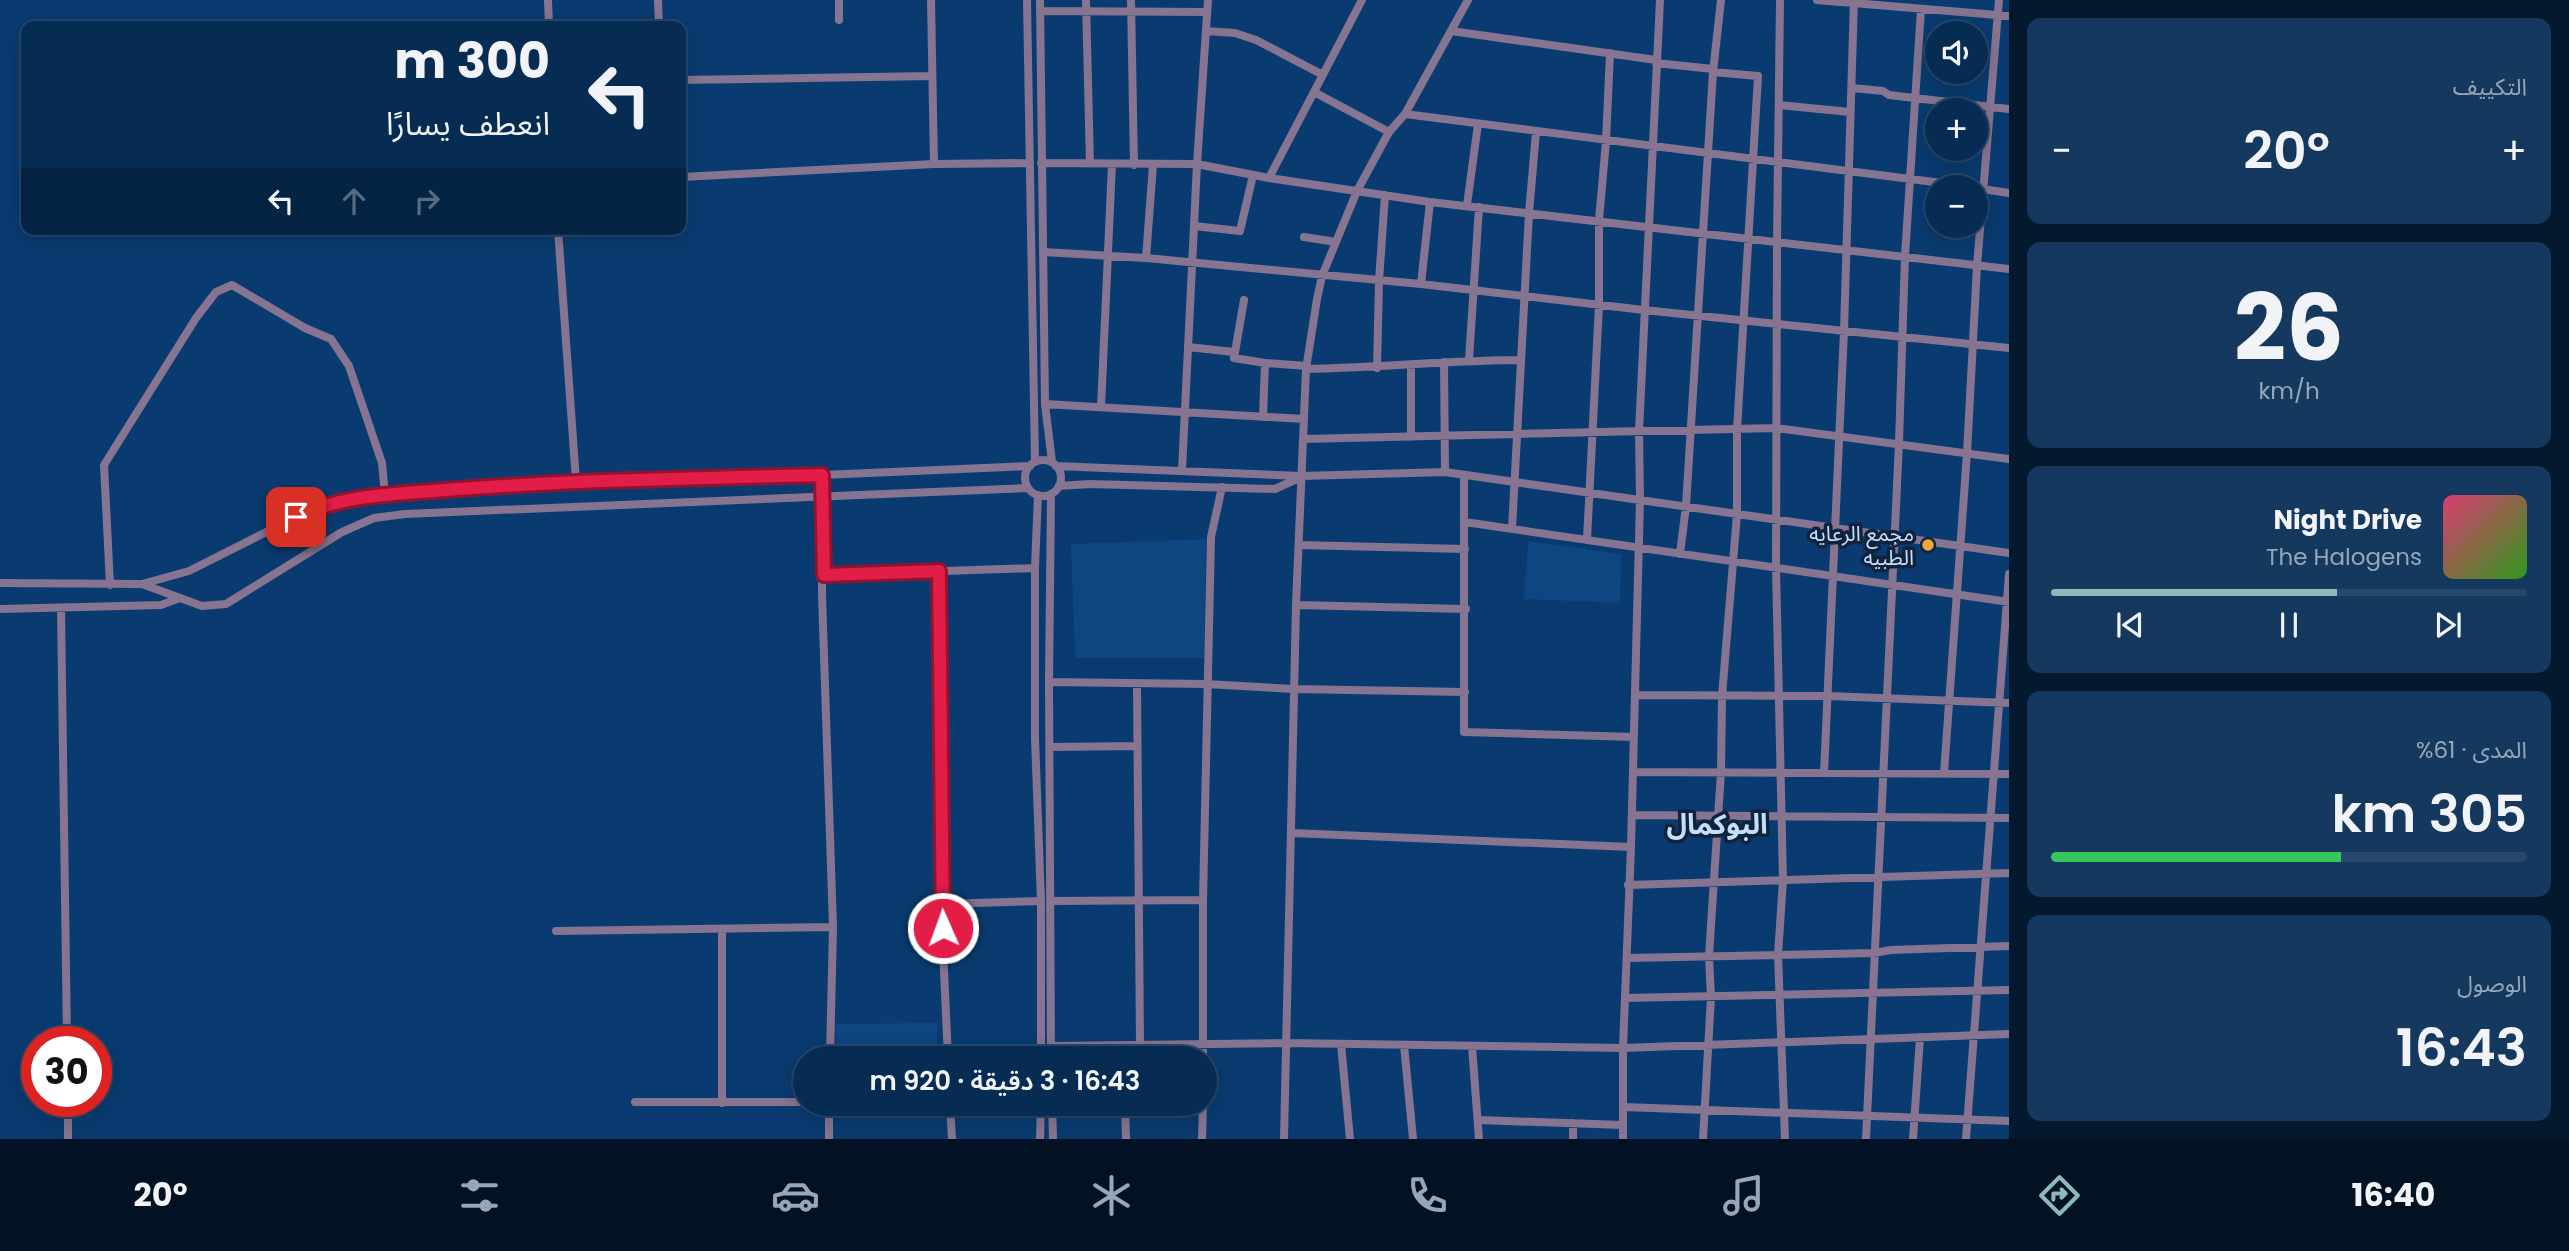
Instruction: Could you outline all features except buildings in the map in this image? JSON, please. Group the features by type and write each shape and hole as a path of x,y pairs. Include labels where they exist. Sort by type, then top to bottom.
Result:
{"street":[{"path":"548,0 549,21"},
{"path":"658,0 659,21"},
{"path":"839,0 839,20"},
{"path":"930,0 934,164"},
{"path":"1027,0 1032,464 1025,477 1028,488"},
{"path":"142,584 202,606 226,604 342,533 374,517 822,495 1028,488 1038,495 1051,494 1059,486 1061,475 1054,464 1045,404 1040,0"},
{"path":"1086,0 1090,164"},
{"path":"1132,0 1134,164"},
{"path":"1182,471 1208,0"},
{"path":"1269,178 1362,0"},
{"path":"1284,1139 1293,689 1307,368 1322,276 1357,191 1390,132 1405,114 1468,0"},
{"path":"1623,1139 1623,1048 1628,958 1639,548 1639,431 1660,0"},
{"path":"1680,554 1686,506 1713,71 1721,0"},
{"path":"1780,0 1776,569 1783,880 1778,955 1785,1139"},
{"path":"1817,0 1900,4 1921,9 2009,16"},
{"path":"1980,175 1992,106 1999,0"},
{"path":"1824,773 1840,435 1854,1"},
{"path":"1866,1139 1899,443 1905,256 1921,9"},
{"path":"1040,11 1208,12"},
{"path":"1206,31 1235,33 1256,40 1322,75"},
{"path":"1451,31 1758,76 1737,430 1737,514 1722,696 1721,772 1709,956 1711,997 1703,1139"},
{"path":"1587,540 1599,305 1599,220 1610,53"},
{"path":"686,80 932,76"},
{"path":"1852,88 2009,109"},
{"path":"1314,92 1390,132"},
{"path":"1779,105 1850,112"},
{"path":"1405,114 1925,181"},
{"path":"1467,205 1478,124"},
{"path":"1512,529 1536,132"},
{"path":"686,177 934,164 1030,163"},
{"path":"1041,163 1197,164 1269,178 1430,202 2009,268"},
{"path":"1101,407 1112,164"},
{"path":"1146,258 1153,165"},
{"path":"1194,226 1240,231 1253,175"},
{"path":"1988,189 2009,192"},
{"path":"1377,368 1385,195"},
{"path":"1421,284 1430,202"},
{"path":"1469,360 1479,207"},
{"path":"558,235 576,481"},
{"path":"1304,237 1336,242"},
{"path":"1944,773 1967,453 1977,238"},
{"path":"1043,252 1146,258 1421,284 2009,348"},
{"path":"110,586 104,465 196,318 216,292 232,285 305,328 331,339 342,353 349,366 382,463 385,495"},
{"path":"1244,300 1234,358 1307,368 1377,368 1469,360 1521,360"},
{"path":"1188,347 1234,352"},
{"path":"1444,362 1445,472"},
{"path":"1263,417 1265,363"},
{"path":"1411,365 1411,436"},
{"path":"1045,404 1304,419"},
{"path":"1303,439 1776,428 2009,459"},
{"path":"0,583 110,586 142,584 189,571 318,506 385,495 576,481 822,475 1032,464 1046,460 1054,464 1301,476 1445,472 2009,553"},
{"path":"822,475 833,927 830,1046"},
{"path":"1465,475 1464,732 1634,737"},
{"path":"1059,486 1090,484 1275,489 1301,476"},
{"path":"1203,1044 1203,900 1211,537 1222,487"},
{"path":"1041,1046 1050,747 1051,494"},
{"path":"1038,495 1035,738 1051,1045 1286,1043 1623,1048 2009,1034"},
{"path":"1465,522 2008,602"},
{"path":"1299,545 1465,549"},
{"path":"824,575 1035,568"},
{"path":"939,571 942,904 947,1046"},
{"path":"1966,1139 2009,574"},
{"path":"0,609 161,605 180,598"},
{"path":"1296,605 1466,609"},
{"path":"61,608 67,1026"},
{"path":"1049,682 1465,692"},
{"path":"1138,684 1136,746 1140,1044"},
{"path":"1635,695 1828,696 2009,703"},
{"path":"1050,747 1136,746"},
{"path":"1633,772 2009,774"},
{"path":"1632,815 2009,818"},
{"path":"1292,833 1631,847"},
{"path":"1628,885 2009,873"},
{"path":"942,904 1203,900"},
{"path":"556,931 833,927"},
{"path":"722,929 722,1103"},
{"path":"1628,958 1874,953 1891,950 2009,946"},
{"path":"1625,998 2009,990"},
{"path":"1913,1139 1920,1037"},
{"path":"1341,1044 1350,1139"},
{"path":"1404,1045 1413,1139"},
{"path":"1472,1046 1479,1139"},
{"path":"635,1102 793,1102"},
{"path":"1624,1107 2009,1121"},
{"path":"829,1116 829,1139"},
{"path":"951,1116 952,1139"},
{"path":"1041,1116 1041,1139"},
{"path":"1052,1116 1053,1139"},
{"path":"1125,1116 1126,1139"},
{"path":"1202,1139 1203,1116"},
{"path":"68,1117 68,1139"},
{"path":"1478,1120 1623,1125"},
{"path":"1573,1123 1573,1139"}],"shaded area":[{"path":"1206,539 1204,658 1075,658 1071,544"},
{"path":"1528,541 1621,554 1620,603 1524,599"},
{"path":"937,1023 937,1046 836,1046 836,1024"}],"place":[{"name":"مجمع الرعايه الطبيه","path":"1928,545"}],"district":[{"name":"البوكمال","path":"1717,824"}],"route":[{"path":"296,517 336,501 385,495 576,481 822,475 824,575 939,571 943,928"}]}
